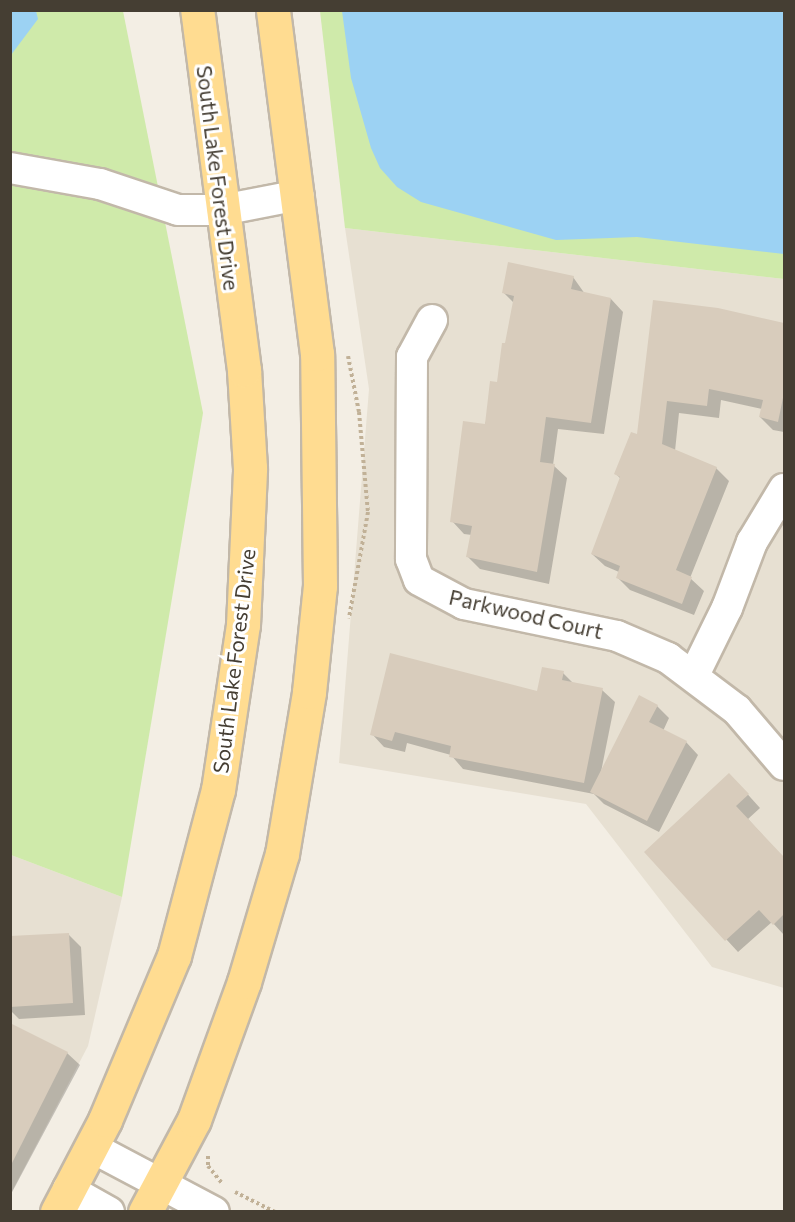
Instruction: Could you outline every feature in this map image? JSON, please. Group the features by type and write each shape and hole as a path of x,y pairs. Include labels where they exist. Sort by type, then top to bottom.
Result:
{"main road":[{"name":"South Lake Forest Drive","path":"62,1200 91,1147 144,1035 174,956 218,790 243,625 250,468 244,370 197,10"},
{"path":"145,1212 194,1120 244,982 282,854 309,692 320,586 317,354 299,195 273,10"}],"street":[{"path":"10,168 100,184 177,210 222,210 299,195"},
{"name":"Parkwood Court","path":"432,320 412,357 411,559 419,580 442,596 464,604 617,636 694,675 737,710 784,765"},
{"path":"694,675 727,608 752,542 784,489"},
{"path":"91,1147 214,1212"},
{"path":"62,1200 109,1212"}],"path":[{"path":"208,1166 226,1188 275,1212"}],"shaded area":[{"path":"345,228 784,279 784,988 712,967 586,804 339,763 369,389"},
{"path":"11,855 122,897 88,1046 11,1193"}],"green space":[{"path":"10,11 123,11 203,413 122,897 11,855"},
{"path":"320,11 784,11 784,279 345,228"}],"water":[{"path":"11,10 36,11 38,19 11,55"},
{"path":"342,11 784,11 784,254 637,237 556,240 421,202 397,187 380,168 371,148 351,78"}],"building":[{"path":"508,262 574,276 571,289 611,298 591,423 546,417 540,462 555,464 537,572 466,557 472,526 450,522 463,421 485,424 490,381 497,382 502,343 505,343 514,296 502,293"},
{"path":"653,300 718,308 784,323 784,393 778,422 759,417 763,400 709,389 707,406 667,401 662,444 717,467 676,570 692,577 682,604 616,578 620,566 591,554 620,477 614,474 631,432 637,434"},
{"path":"390,653 537,691 542,667 564,671 562,680 603,688 584,783 449,757 451,746 395,732 392,741 370,735"},
{"path":"639,695 658,705 649,722 687,741 647,821 590,792"},
{"path":"729,773 749,794 736,806 784,857 784,914 773,925 759,910 725,941 644,852"},
{"path":"69,933 73,1003 10,1007 10,936"},
{"path":"10,1023 68,1052 10,1167"}]}
